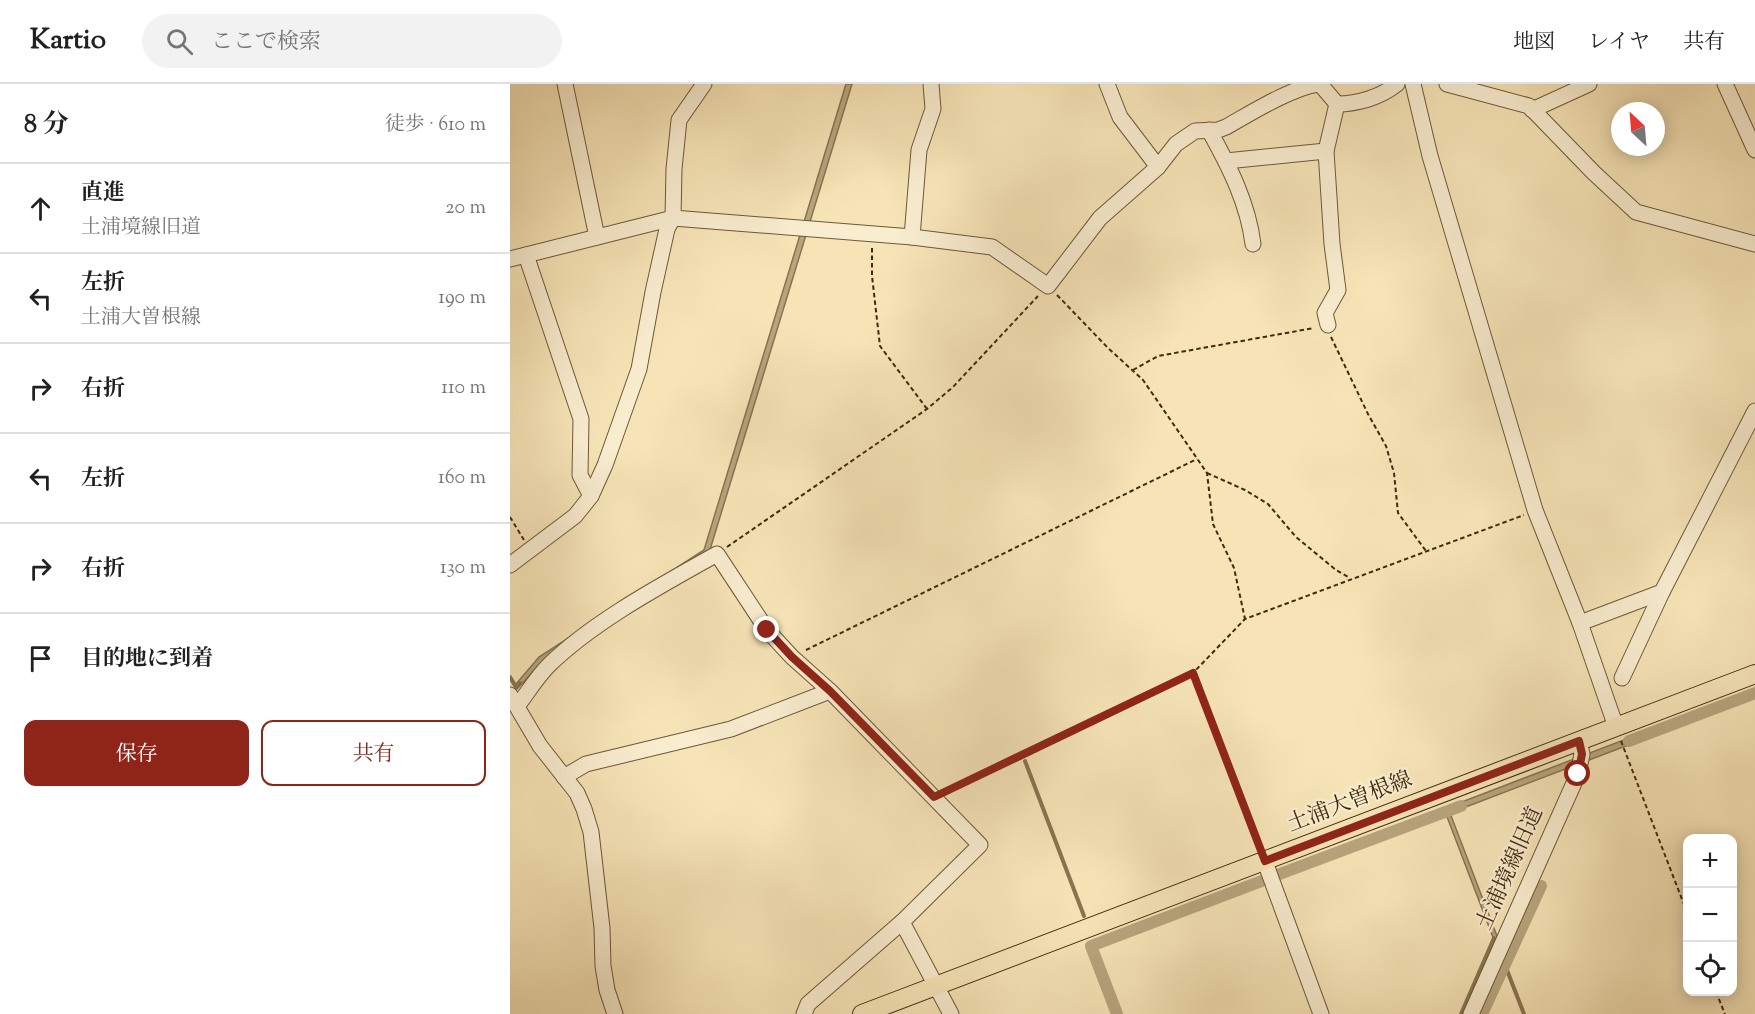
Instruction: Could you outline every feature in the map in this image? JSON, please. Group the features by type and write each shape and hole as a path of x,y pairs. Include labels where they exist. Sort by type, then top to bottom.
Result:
{"main road":[{"name":"土浦大曽根線","path":"862,1014 1755,674"}],"street":[{"path":"565,84 597,237"},
{"path":"510,565 575,516 591,496 605,465 639,369 667,229 673,218 674,170 679,120 704,84"},
{"path":"912,237 919,150 933,109 935,84"},
{"path":"1107,84 1120,117 1158,167"},
{"path":"510,259 673,218 912,237 992,247 1048,286 1100,219 1158,167 1176,144 1195,131 1226,127 1310,85 1319,84 1337,104 1352,104 1387,92 1397,84"},
{"path":"1413,84 1430,156 1535,510 1580,623 1616,727"},
{"path":"1447,84 1529,106 1594,173 1636,212 1755,244"},
{"path":"1532,110 1589,84"},
{"path":"1725,84 1755,150"},
{"path":"1328,325 1325,312 1338,290 1332,244 1326,151 1337,104"},
{"path":"1209,130 1226,161 1250,220 1253,244"},
{"path":"1226,161 1326,151"},
{"path":"526,255 581,419 580,475 591,496"},
{"path":"1622,678 1658,593 1755,411"},
{"path":"615,1014 607,990 603,966 602,928 591,832 584,809 577,793 540,746 514,700 546,668 582,638 651,592 717,554 767,630 792,657 830,691 980,845 902,922 808,1004 804,1014"},
{"path":"1580,623 1658,593"},
{"path":"564,777 586,764 731,729 830,691"},
{"name":"土浦境線旧道","path":"1471,1014 1578,774 1582,754 1579,741"},
{"path":"1265,861 1321,1014"},
{"path":"902,922 951,1014"}],"path":[{"path":"872,234 872,276 880,346 927,409"},
{"path":"717,554 927,409 953,387 1048,286 1108,348 1143,380 1207,473 1213,524 1234,568 1245,619"},
{"path":"1132,370 1158,356 1328,325 1359,395 1386,446 1394,473 1398,513 1426,551"},
{"path":"792,657 1197,459"},
{"path":"1207,473 1245,490 1268,504 1296,537 1336,570 1352,579"},
{"path":"934,797 1193,673 1245,619 1535,510"},
{"path":"510,517 530,550"},
{"path":"1193,673 1265,861"},
{"path":"1616,727 1683,902"},
{"path":"1718,996 1725,1014"}],"shaded area":[{"path":"846,84 852,84 709,553 542,662 516,690 516,684 539,657 704,550"},
{"path":"1629,738 1631,744 1450,813 1508,965 1505,969 1446,814 1446,808"}],"waterway":[{"path":"510,677 516,687 520,683"},
{"path":"1629,741 1755,693"},
{"path":"1025,761 1084,916"},
{"path":"1277,875 1461,806"},
{"path":"1117,1014 1091,946 1267,879"},
{"path":"1482,1014 1541,886"},
{"path":"1461,1014 1494,938"},
{"path":"1505,965 1524,1014"}],"route":[{"path":"767,630 934,797 1193,673 1265,861 1579,741 1582,754 1578,774"}]}
